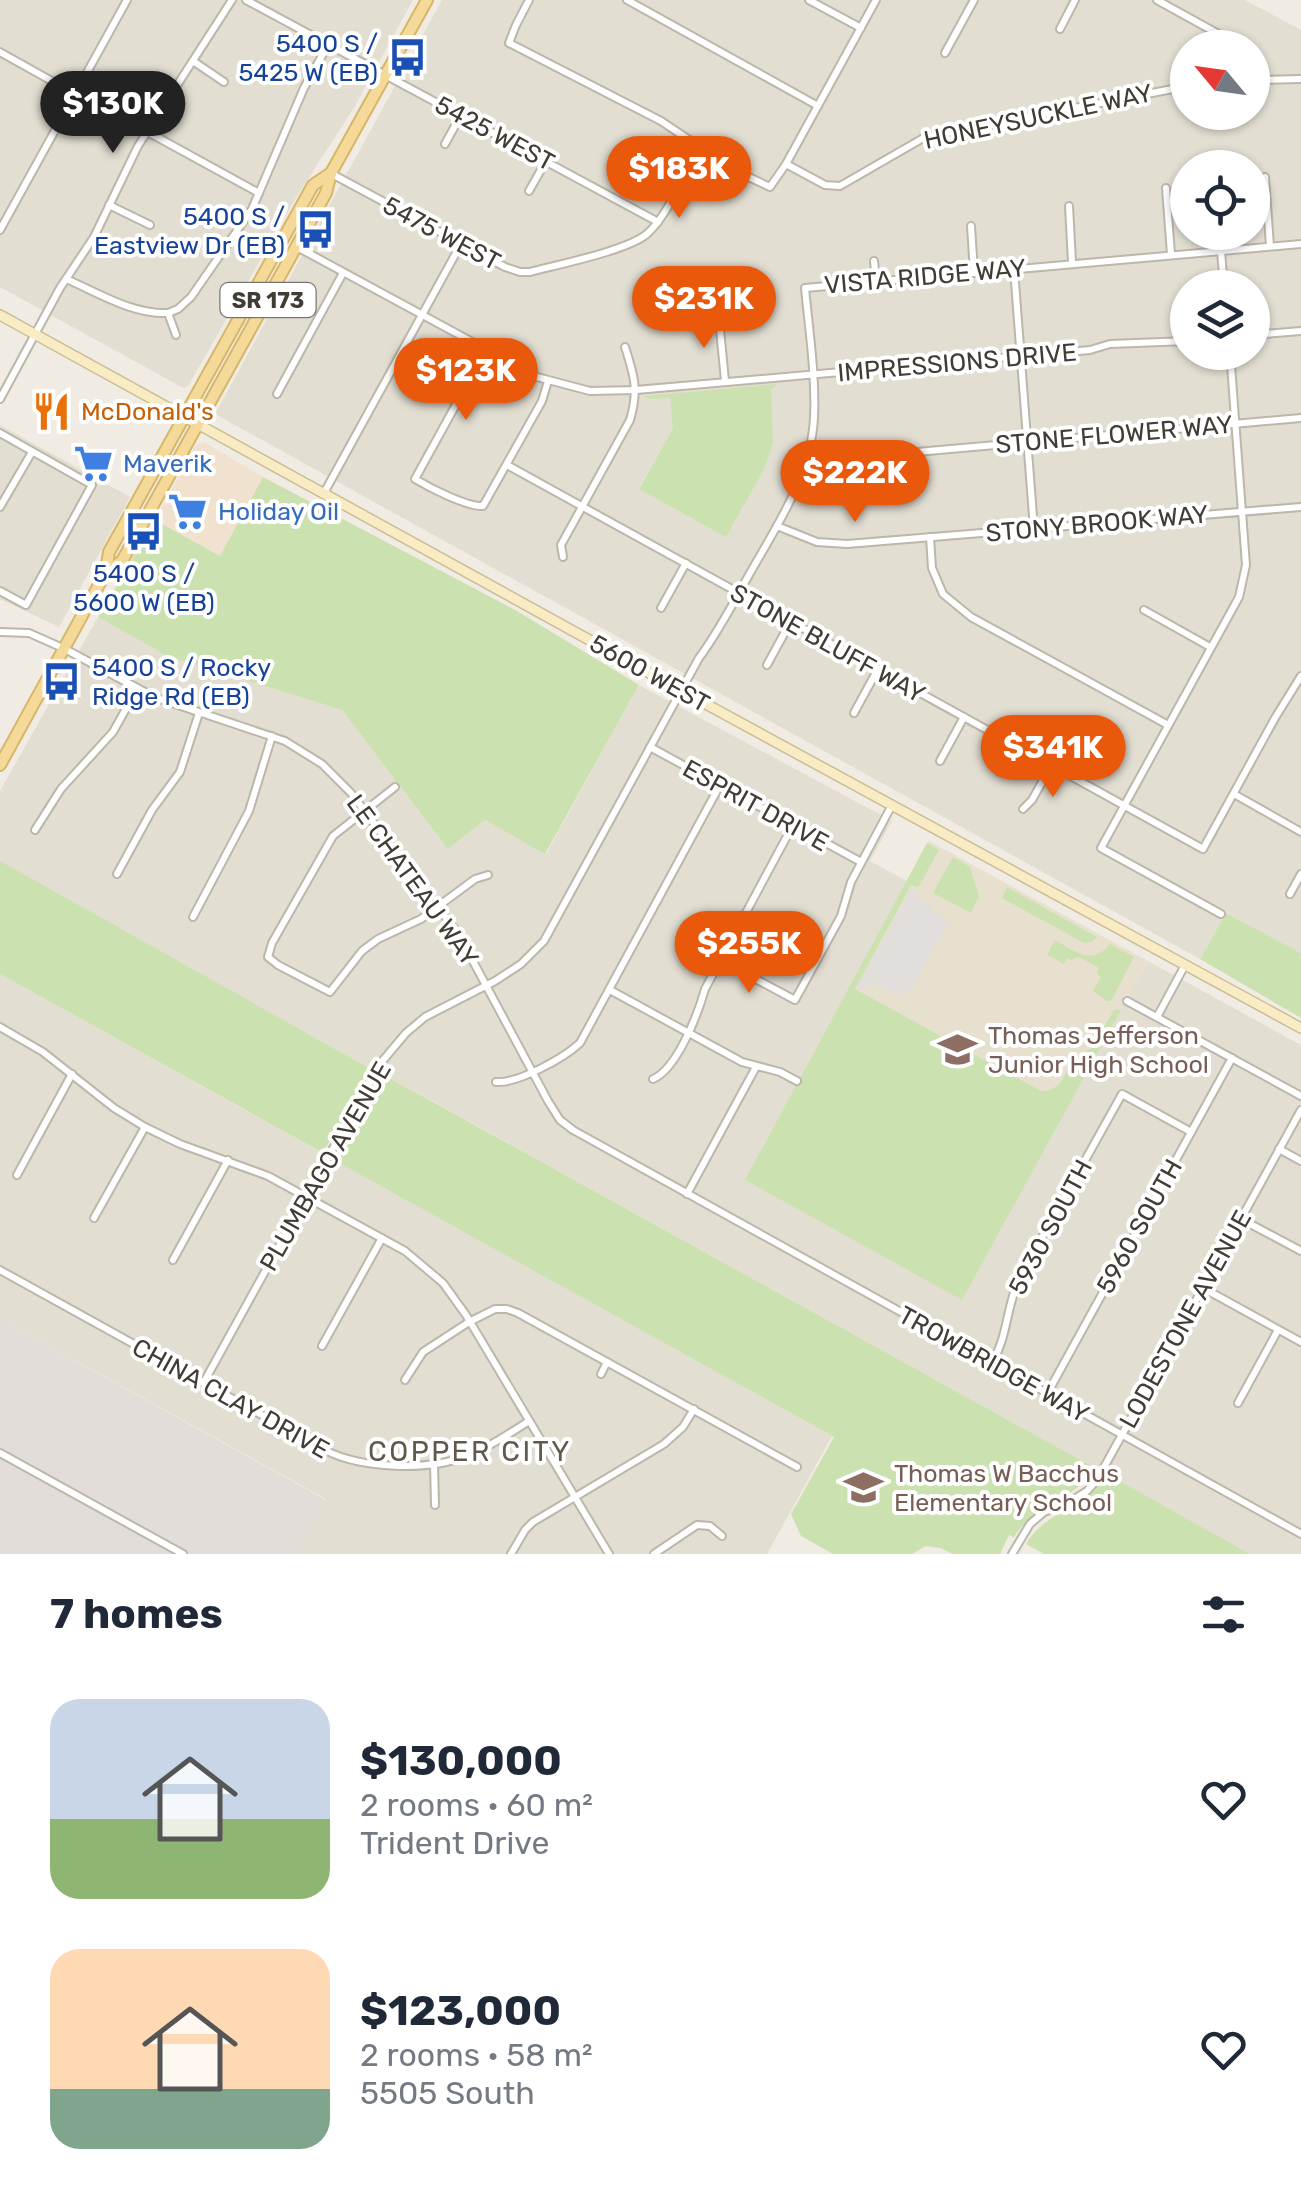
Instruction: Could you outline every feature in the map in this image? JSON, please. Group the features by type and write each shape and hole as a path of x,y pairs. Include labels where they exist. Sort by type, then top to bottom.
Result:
{"main road":[{"name":"SR 173","path":"106,572 122,561 199,424 426,0"},
{"name":"SR 173","path":"0,765 106,572 109,552 313,184 331,173"},
{"name":"5600 WEST","path":"0,315 1301,1028"}],"street":[{"path":"0,230 128,0"},
{"path":"0,400 66,278 94,236 146,131 232,0"},
{"name":"5425 WEST","path":"246,0 658,222"},
{"path":"529,0 509,43 645,112 734,170 770,187 876,0"},
{"path":"627,0 818,106"},
{"path":"809,0 861,28"},
{"path":"945,53 974,0"},
{"path":"1060,29 1075,0"},
{"path":"1157,0 1211,30"},
{"path":"66,278 140,310 157,314 178,309 242,226 260,194 304,88 328,45"},
{"path":"0,52 76,94"},
{"path":"193,62 224,82"},
{"path":"1270,79 1301,78"},
{"name":"HONEYSUCKLE WAY","path":"786,164 825,185 840,186 925,136 1170,89"},
{"path":"445,144 461,115"},
{"path":"146,131 260,194"},
{"path":"658,222 700,146"},
{"path":"529,190 546,161"},
{"name":"5475 WEST","path":"331,173 505,268 520,272 637,241 658,222"},
{"path":"1166,188 1170,254"},
{"path":"109,205 150,225"},
{"path":"1068,206 1072,262"},
{"path":"971,226 974,272"},
{"path":"324,493 462,244"},
{"name":"VISTA RIDGE WAY","path":"1270,246 1301,244"},
{"name":"IMPRESSIONS DRIVE","path":"297,247 536,377 590,391 1170,342"},
{"name":"VISTA RIDGE WAY","path":"682,691 777,526 808,455 814,420 805,288 1231,250"},
{"path":"1221,251 1223,270"},
{"path":"874,261 876,280"},
{"path":"1014,268 1034,528"},
{"path":"277,394 344,272"},
{"path":"168,313 176,335"},
{"path":"720,319 724,381"},
{"path":"1270,334 1301,331"},
{"path":"563,556 562,545 630,420 636,381 625,346"},
{"path":"486,350 414,480 476,507 483,506 542,401 548,381"},
{"path":"1220,914 1101,848 1239,597 1244,579 1232,370"},
{"name":"STONE FLOWER WAY","path":"808,455 826,460 1301,418"},
{"path":"0,433 92,485 26,605 0,591"},
{"path":"0,508 32,452"},
{"name":"STONE BLUFF WAY","path":"507,464 1203,848 1234,794"},
{"name":"STONY BROOK WAY","path":"777,526 817,542 846,544 1301,507"},
{"path":"930,537 932,568 942,594 971,618 1168,725"},
{"path":"661,608 686,564"},
{"path":"1144,610 1210,647"},
{"path":"767,665 791,622"},
{"name":"LE CHATEAU WAY","path":"0,632 29,633 168,703 272,736 322,764 342,783 460,934 555,1114 566,1126 688,1194"},
{"path":"854,713 878,669"},
{"path":"1301,676 1234,794 1301,832"},
{"path":"35,830 61,789 113,732 137,689"},
{"name":"PLUMBAGO AVENUE","path":"204,1382 380,1066 406,1033 425,1018 521,964 544,941 682,691"},
{"path":"117,874 152,810 180,772 199,712"},
{"path":"940,761 964,717"},
{"path":"193,917 248,812 272,736"},
{"name":"ESPRIT DRIVE","path":"650,747 861,862"},
{"path":"1023,808 1032,800 1051,766"},
{"path":"496,1082 509,1082 580,1043 720,786"},
{"path":"394,787 340,828 325,847 268,957 330,992 354,960 378,939 421,920 474,880 488,875"},
{"path":"720,960 796,1000 892,805"},
{"path":"653,1079 668,1069 698,1012 705,989 792,825"},
{"path":"1290,894 1301,874"},
{"path":"1157,1017 1185,965"},
{"path":"610,990 756,1067 780,1072 797,1081"},
{"path":"1127,1001 1301,1096"},
{"path":"0,1027 32,1045 144,1127 268,1176 382,1238 437,1277 470,1322 610,1554"},
{"name":"5960 SOUTH","path":"1046,1394 1232,1058"},
{"path":"688,1194 756,1067"},
{"path":"17,1175 72,1074"},
{"name":"5930 SOUTH","path":"992,1364 1005,1336 1019,1279 1122,1094 1192,1132"},
{"name":"LODESTONE AVENUE","path":"1012,1554 1030,1524 1044,1512 1087,1491 1098,1480 1301,1110"},
{"path":"94,1218 144,1127"},
{"path":"1279,1149 1301,1161"},
{"path":"172,1260 228,1160"},
{"name":"TROWBRIDGE WAY","path":"688,1194 1301,1534"},
{"path":"1241,1219 1301,1252"},
{"path":"322,1346 382,1238"},
{"name":"CHINA CLAY DRIVE","path":"0,1270 340,1457 373,1464 453,1460 476,1452 529,1421"},
{"path":"1202,1288 1301,1342"},
{"path":"405,1380 423,1352 490,1310 512,1310 796,1466"},
{"path":"1238,1403 1278,1330"},
{"path":"601,1374 608,1362"},
{"path":"511,1554 534,1522 672,1438 694,1409"},
{"path":"0,1453 183,1554"},
{"path":"434,1463 435,1506"},
{"path":"654,1554 697,1525 710,1526 722,1536"}],"shaded area":[{"path":"0,0 413,0 355,106 297,196 188,386 183,388 0,287"},
{"path":"442,0 1245,0 1301,30 1301,953 1226,913 1200,959 215,414","holes":["673,428 726,536 639,488"]},
{"path":"0,425 130,497 59,627 0,599"},
{"path":"204,442 263,477 220,556 155,520 196,445"},
{"path":"98,617 167,656 342,710 448,849 485,820 546,854 639,685 892,821 870,861 907,881 745,1180 961,1299 1148,961 1301,1045 1301,1554 1250,1554 0,862 0,791"},
{"name":"Thomas Jefferson Junior High School","path":"929,841 1148,961 962,1300 745,1180"},
{"path":"912,888 916,890 914,896 933,906 930,911 949,921 910,992 904,989 900,996 876,983 861,990 857,987"},
{"path":"0,974 832,1436 767,1554 296,1554 326,1499 0,1319"},
{"path":"0,1319 326,1500 296,1554 0,1554"}],"green space":[{"path":"777,384 771,390 773,443 764,469 726,537 639,489 673,428 670,398 645,396"},
{"path":"263,477 517,611 639,685 545,854 485,820 448,849 342,710 167,656 98,617 155,520 220,556"},
{"path":"927,843 939,850 918,888 911,885 855,989 1041,1091 1059,1085 1075,1057 1092,1048 1114,1010 1121,1010 962,1300 745,1180"},
{"path":"953,857 970,867 979,897 971,913 933,893"},
{"path":"0,861 369,1068 323,1153 0,974"},
{"path":"1007,887 1097,937 1084,943 1002,898"},
{"path":"1226,913 1301,953 1301,1018 1200,959"},
{"path":"1055,940 1083,955 1097,955 1110,944 1134,957 1111,1001 1093,991 1101,977 1097,974 1099,968 1079,957 1067,958 1064,964 1047,955"},
{"path":"381,1074 1095,1468 1077,1488 1033,1516 1014,1537 1009,1535 1000,1554 953,1554 926,1546 912,1554 833,1554 801,1536 791,1514 834,1437 334,1160"},
{"path":"1107,1474 1250,1554 1044,1554 1026,1544 1044,1523 1088,1496"}],"place":[{"name":"5400 S / 5425 W (EB)","path":"408,57"},
{"name":"5400 S / Eastview Dr (EB)","path":"315,230"},
{"name":"McDonald's","path":"51,411"},
{"name":"Maverik","path":"93,463"},
{"name":"Holiday Oil","path":"188,511"},
{"name":"5400 S / 5600 W (EB)","path":"144,532"},
{"name":"5400 S / Rocky Ridge Rd (EB)","path":"62,681"},
{"name":"Thomas Jefferson Junior High School","path":"958,1049"},
{"name":"Thomas W Bacchus Elementary School","path":"864,1487"}],"district":[{"name":"COPPER CITY","path":"470,1451"}]}
